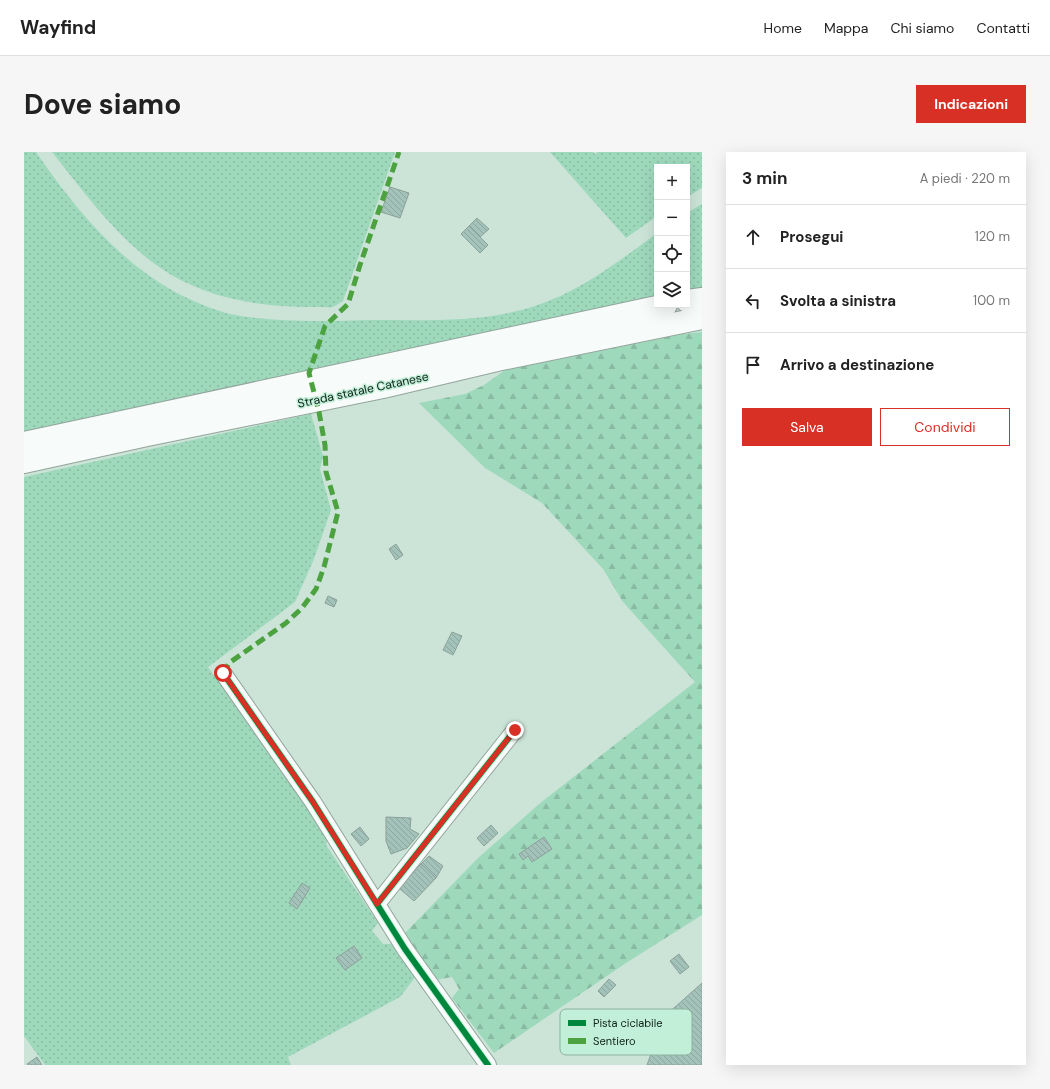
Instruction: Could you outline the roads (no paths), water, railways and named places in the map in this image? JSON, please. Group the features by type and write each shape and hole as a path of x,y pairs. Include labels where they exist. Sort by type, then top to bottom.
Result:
{"main road":[{"path":"690,301 702,299"},
{"name":"Strada statale Catanese","path":"24,443 654,308"},
{"name":"Strada statale Catanese","path":"24,462 154,433 383,387 497,360 702,318"}],"street":[{"path":"223,673 313,802 405,949 488,1065"},
{"path":"377,904 515,730"}]}
